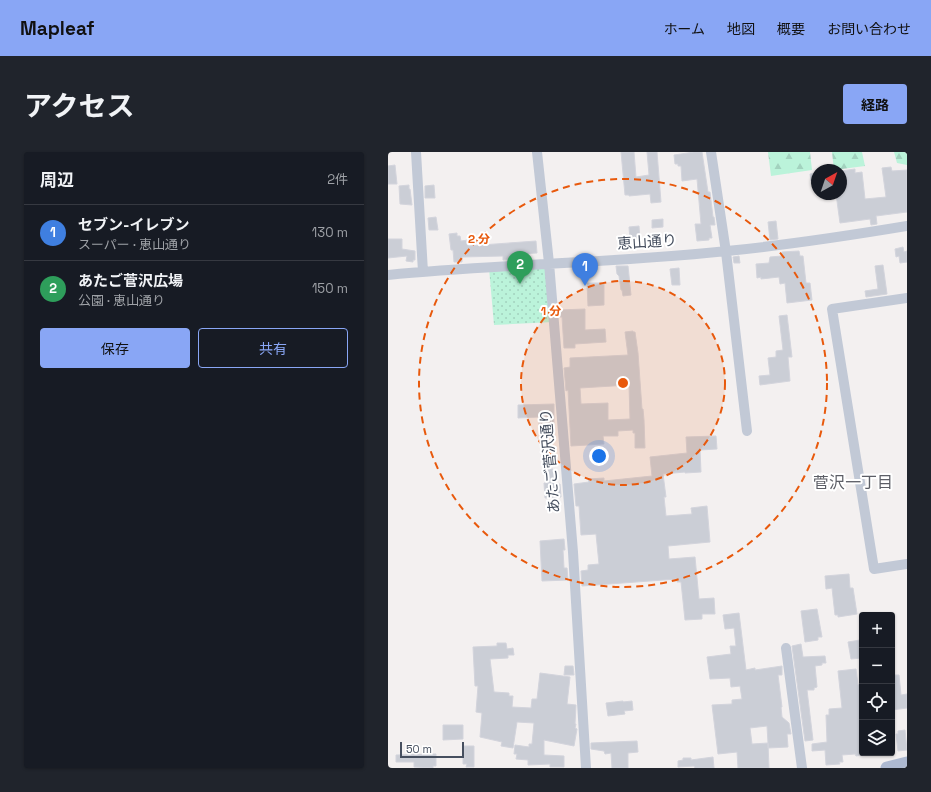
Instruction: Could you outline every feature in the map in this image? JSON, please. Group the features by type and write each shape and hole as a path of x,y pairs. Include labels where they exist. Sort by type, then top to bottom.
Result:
{"main road":[{"path":"887,768 907,763"}],"street":[{"path":"416,152 423,272"},
{"name":"あたご菅沢通り","path":"537,152 549,263 573,552 586,768"},
{"path":"711,152 726,252 747,431"},
{"name":"恵山通り","path":"388,276 549,263 726,252 806,243 907,226"},
{"path":"907,298 832,309 874,569 907,564"},
{"path":"786,648 802,768"}],"green space":[{"path":"768,152 810,152 811,170 771,176"},
{"path":"832,152 862,152 865,166 847,168 847,164 833,164"},
{"path":"894,152 907,152 907,165 897,163"},
{"path":"549,263 553,322 494,325 489,268"}],"building":[{"path":"621,152 634,152 636,177 649,175 647,152 657,152 661,202 651,203 650,194 625,195"},
{"path":"702,152 708,192 710,192 715,225 710,225 712,238 709,238 709,240 697,241 695,224 701,224 697,179 682,181 681,166 675,164 674,155"},
{"path":"395,165 397,184 388,184 388,166"},
{"path":"891,167 892,171 907,170 907,212 876,216 877,224 871,225 870,219 840,223 837,200 847,200 847,170 855,169 855,173 862,172 865,199 886,197 882,168"},
{"path":"409,185 412,205 400,204 399,186"},
{"path":"434,185 435,198 425,198 425,186"},
{"path":"436,217 438,230 429,230 428,218"},
{"path":"663,219 663,227 652,228 652,220"},
{"path":"776,221 778,239 770,240 768,222"},
{"path":"639,226 640,239 630,240 629,227"},
{"path":"457,233 457,236 460,236 461,241 468,240 468,246 536,241 537,253 520,254 521,259 503,260 503,256 462,257 462,262 454,262 449,234"},
{"path":"388,239 402,239 402,249 415,251 415,260 413,260 413,262 406,261 407,256 388,258"},
{"path":"903,247 904,252 907,251 907,262 900,263 899,256 896,257 895,249"},
{"path":"799,251 800,256 803,256 806,283 810,283 812,300 787,303 785,283 780,284 779,277 757,278 756,264 769,263 770,257 782,256 782,252"},
{"path":"739,256 740,263 734,263 733,257"},
{"path":"883,265 887,294 866,297 865,291 878,289 875,266"},
{"path":"616,266 628,266 631,295 623,296"},
{"path":"679,268 680,285 672,285 670,269"},
{"path":"587,283 604,283 604,305 588,306"},
{"path":"585,309 585,330 605,329 606,342 575,344 575,348 564,348 562,317 560,317 559,310"},
{"path":"787,315 792,357 788,357 790,381 760,385 759,376 770,375 768,358 776,357 776,351 783,350 779,316"},
{"path":"625,332 635,332 644,420 645,448 635,448 635,433 633,433 633,430 618,431 618,436 603,436 604,444 571,446 568,390 566,391 564,368 570,367 570,358 628,355","holes":["629,385 630,419 608,420 608,403 581,404 580,388"]},
{"path":"554,404 554,428 539,429 539,417 518,418 518,405"},
{"path":"716,436 717,449 700,450 701,472 663,474 666,497 664,497 666,516 692,514 691,508 707,506 710,542 668,546 669,559 695,557 699,599 714,598 715,614 702,614 702,619 685,620 681,582 677,582 677,579 582,586 581,571 588,570 588,565 599,564 596,534 581,535 579,506 576,506 574,484 589,482 588,479 604,478 604,481 652,476 650,457 687,453 686,437"},
{"path":"548,469 553,469 555,484 560,484 561,497 545,498 544,483 548,483"},
{"path":"564,539 564,568 567,568 568,580 542,581 540,541"},
{"path":"849,574 850,588 853,588 857,614 838,617 838,615 835,615 832,588 826,589 825,576"},
{"path":"817,609 822,637 818,637 818,640 805,642 801,611"},
{"path":"739,613 746,670 782,666 782,675 778,675 782,717 789,723 791,734 787,734 788,747 768,748 769,768 738,768 737,752 718,754 712,705 732,704 732,700 742,699 740,686 731,687 730,678 710,679 707,657 731,654 730,646 736,646 734,628 725,629 723,615","holes":["767,726 768,743 752,744 750,728"]},
{"path":"859,640 859,658 851,659 848,642"},
{"path":"497,643 506,643 507,649 513,648 514,655 508,655 508,658 490,659 494,692 509,693 509,696 513,696 512,707 531,708 532,699 537,699 540,673 570,677 567,704 576,705 575,728 577,729 574,746 544,740 544,755 564,756 564,767 550,767 550,764 528,765 528,760 516,759 517,754 514,754 515,745 529,747 529,744 532,744 534,723 517,722 513,748 501,746 502,742 480,737 482,713 476,712 478,686 475,686 473,647 497,646"},
{"path":"801,644 803,657 825,656 826,663 815,666 817,687 814,688 814,690 807,690 813,740 805,741 792,646"},
{"path":"565,666 573,666 574,675 564,675"},
{"path":"856,669 859,684 859,756 856,756 855,754 842,755 843,762 839,762 840,764 826,765 825,750 812,751 812,744 827,742 826,715 829,715 829,709 842,708 838,671"},
{"path":"895,675 899,675 901,695 907,694 907,708 895,710"},
{"path":"632,701 633,710 624,711 625,714 608,716 606,703"},
{"path":"443,725 463,725 463,739 443,740"},
{"path":"905,730 907,750 898,751 896,734 898,734 898,731"},
{"path":"637,741 638,752 628,753 628,768 612,768 611,753 605,754 604,751 591,749 591,743"},
{"path":"463,746 474,746 474,767 466,767 467,764 463,764"},
{"path":"436,754 436,766 433,766 433,768 414,767 414,762 396,762 396,755"},
{"path":"713,757 714,768 695,768 694,766 678,767 678,761 683,760 683,758 691,758 691,760"}],"place":[{"name":"あたご菅沢広場","path":"520,284"},
{"name":"セブン-イレブン","path":"585,286"}],"district":[{"name":"菅沢一丁目","path":"853,482"}]}
